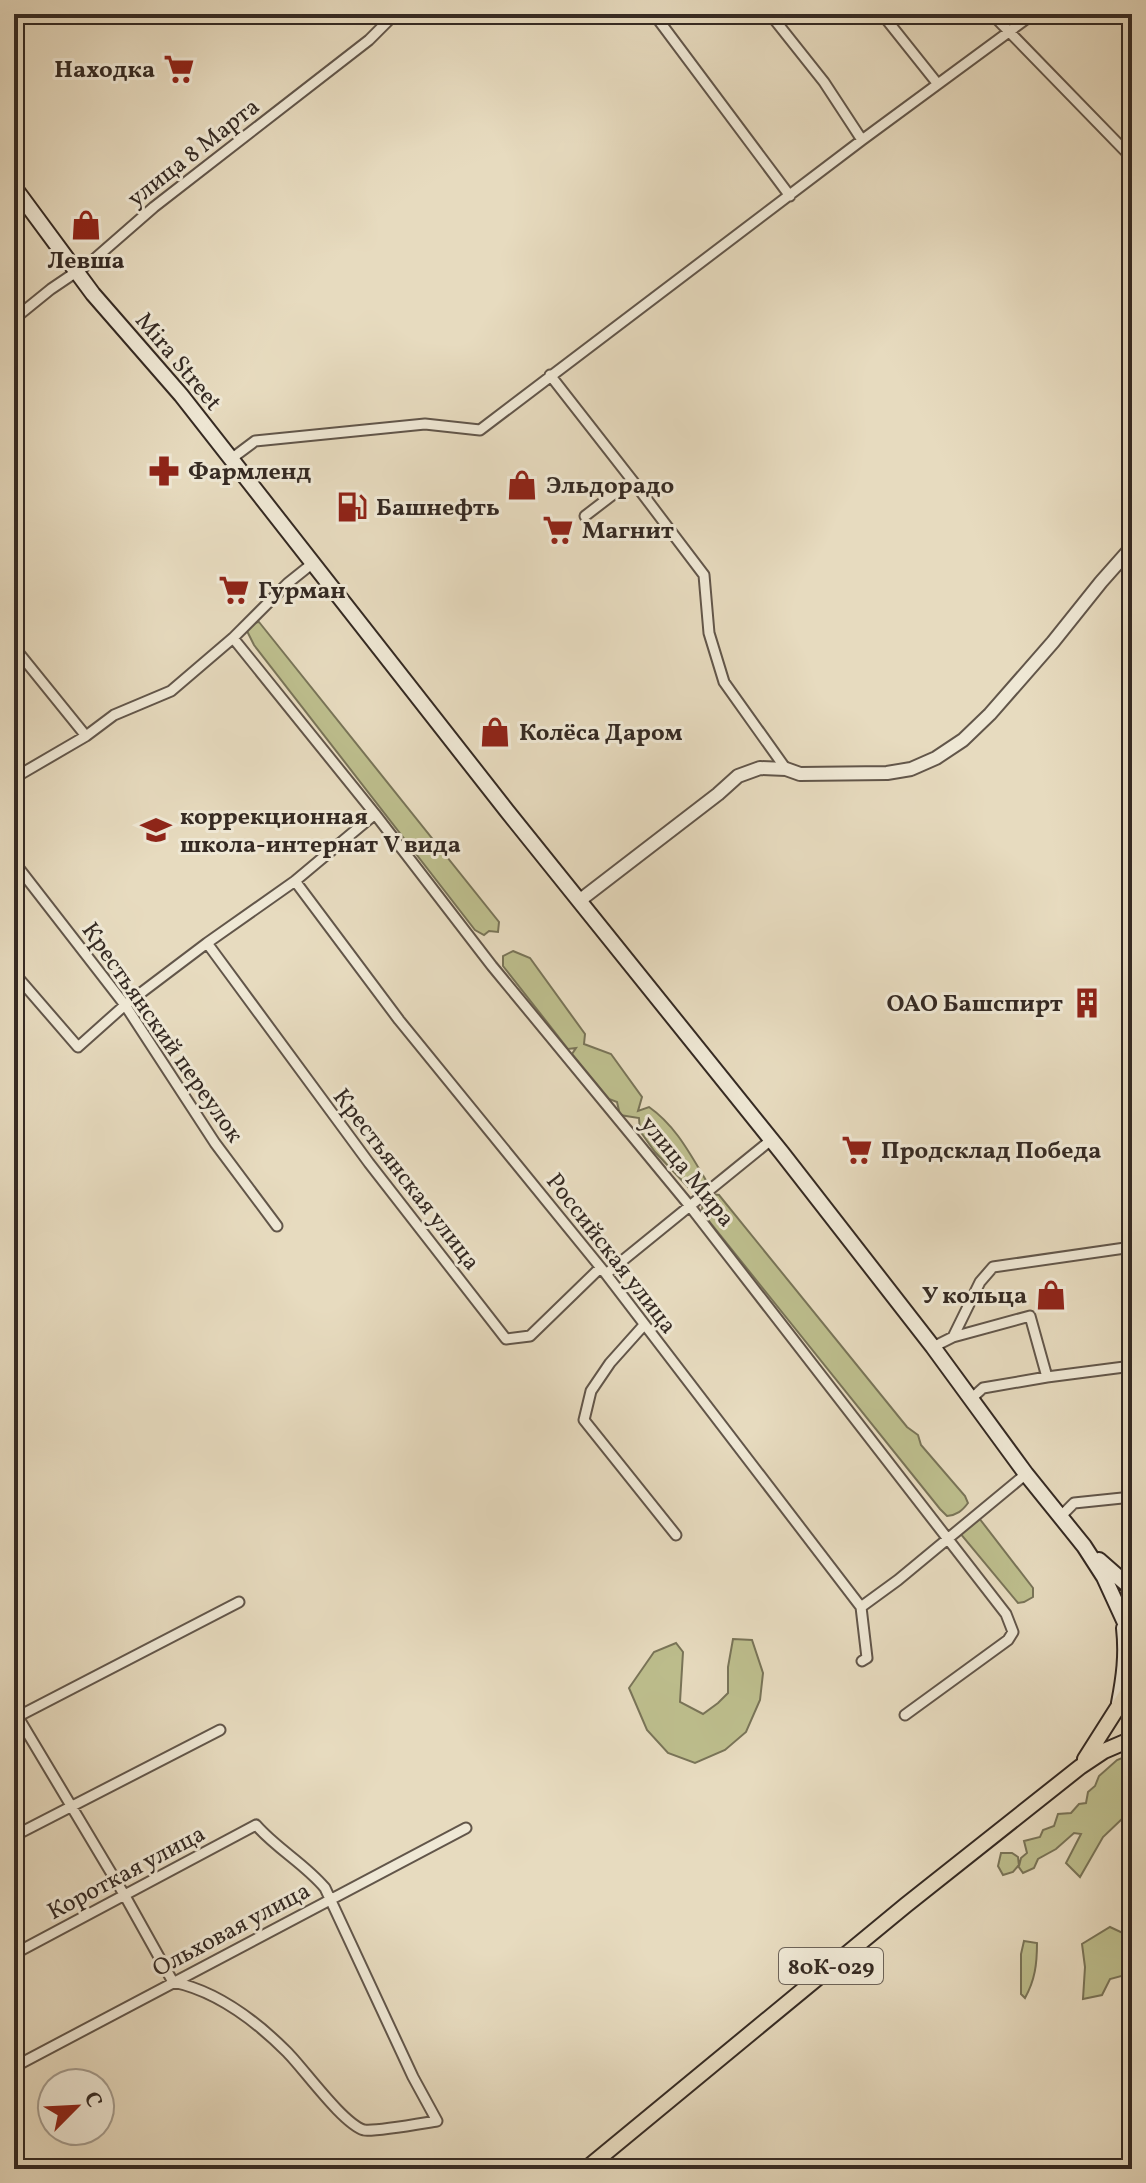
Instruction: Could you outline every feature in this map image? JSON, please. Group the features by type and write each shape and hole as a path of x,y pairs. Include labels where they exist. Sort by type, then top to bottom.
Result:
{"main road":[{"name":"Mira Street","path":"14,187 93,294 181,395 313,563"},
{"path":"313,563 972,1398 1026,1474 1084,1546 1104,1577 1132,1638"},
{"path":"1084,1546 1131,1588"},
{"path":"1116,1601 1124,1629 1126,1652 1118,1706"},
{"name":"80К-029","path":"1080,1767 1132,1685"},
{"name":"80К-029","path":"586,2169 906,1905 1080,1767 1104,1751 1132,1739"}],"street":[{"name":"улица 8 Марта","path":"14,319 369,40 395,14"},
{"path":"654,14 790,196"},
{"path":"770,14 824,82 862,140"},
{"path":"882,14 937,83"},
{"path":"992,14 1132,158"},
{"path":"231,459 255,441 425,424 480,430 937,83 1033,14"},
{"path":"550,375 704,575 709,633 724,682 786,769"},
{"path":"585,516 632,480"},
{"path":"579,901 738,776 760,768 786,769 800,774 887,773 911,769 936,758 963,740 990,714 1132,547"},
{"path":"14,778 86,736 114,715 171,691 313,563"},
{"name":"улица Мира","path":"233,638 492,966 689,1205 1006,1614 1013,1632 1008,1640 905,1715"},
{"path":"14,647 86,736"},
{"path":"14,973 78,1047 125,1005 295,881 375,814"},
{"name":"Крестьянский переулок","path":"14,862 125,1005 215,1143 277,1226"},
{"name":"Российская улица","path":"295,881 399,1020 603,1271 861,1607"},
{"name":"Крестьянская улица","path":"207,943 369,1163 506,1339 530,1336 603,1271"},
{"path":"603,1271 771,1140"},
{"path":"953,1337 980,1282 993,1267 1132,1247"},
{"path":"933,1347 953,1337 1030,1316 1047,1377"},
{"path":"644,1325 610,1363 591,1391 584,1420 676,1535"},
{"path":"972,1398 983,1388 1132,1366"},
{"path":"862,1661 867,1658 861,1607 1026,1474"},
{"path":"1060,1517 1074,1503 1132,1497"},
{"path":"239,1602 15,1716 71,1805 173,1982 203,1990 249,2019 287,2052 354,2124 366,2130 437,2121 413,2077 330,1899"},
{"path":"14,1836 220,1730"},
{"path":"1080,1767 1132,1746"},
{"name":"Короткая улица","path":"14,1954 256,1825 268,1839 313,1874 330,1899"},
{"name":"Ольховая улица","path":"14,2067 466,1828"}],"green space":[{"path":"259,622 499,922 498,932 489,931 484,935 475,930 254,645 247,631 252,623"},
{"path":"513,951 530,958 585,1034 584,1044 611,1054 642,1097 638,1111 649,1107 667,1123 707,1182 690,1189 655,1152 640,1131 639,1118 620,1115 617,1102 609,1099 572,1054 576,1048 568,1049 503,966 503,956"},
{"path":"712,1194 719,1195 907,1427 918,1435 921,1445 965,1496 968,1503 961,1510 947,1516 940,1509 708,1220 702,1210 703,1200"},
{"path":"979,1518 1033,1588 1033,1597 1018,1603 959,1532"},
{"path":"733,1639 752,1640 763,1673 760,1700 746,1732 725,1750 695,1763 668,1753 647,1730 629,1688 654,1652 676,1643 683,1652 680,1702 703,1714 728,1693"},
{"path":"1132,1754 1132,1822 1123,1818 1103,1837 1080,1877 1066,1863 1081,1834 1074,1833 1056,1849 1038,1859 1034,1868 1023,1873 1018,1866 1013,1872 1003,1875 998,1866 1001,1853 1012,1853 1018,1857 1019,1866 1021,1858 1027,1853 1024,1841 1040,1837 1043,1830 1054,1826 1058,1814 1071,1813 1079,1804 1086,1803 1088,1792 1099,1776 1117,1760"},
{"path":"1110,1927 1125,1934 1132,1954 1129,1974 1110,1979 1102,1995 1083,1999 1085,1967 1082,1944"},
{"path":"1024,1941 1037,1943 1035,1972 1025,1998 1021,1994"}],"place":[{"name":"Находка","path":"179,69"},
{"name":"Левша","path":"86,225"},
{"name":"Фармленд","path":"164,471"},
{"name":"Эльдорадо","path":"522,485"},
{"name":"Башнефть","path":"352,507"},
{"name":"Магнит","path":"558,530"},
{"name":"Гурман","path":"234,590"},
{"name":"Колёса Даром","path":"495,732"},
{"name":"коррекционная школа-интернат V вида","path":"156,830"},
{"name":"ОАО Башспирт","path":"1087,1003"},
{"name":"Продсклад Победа","path":"857,1150"},
{"name":"У кольца","path":"1051,1295"}]}
